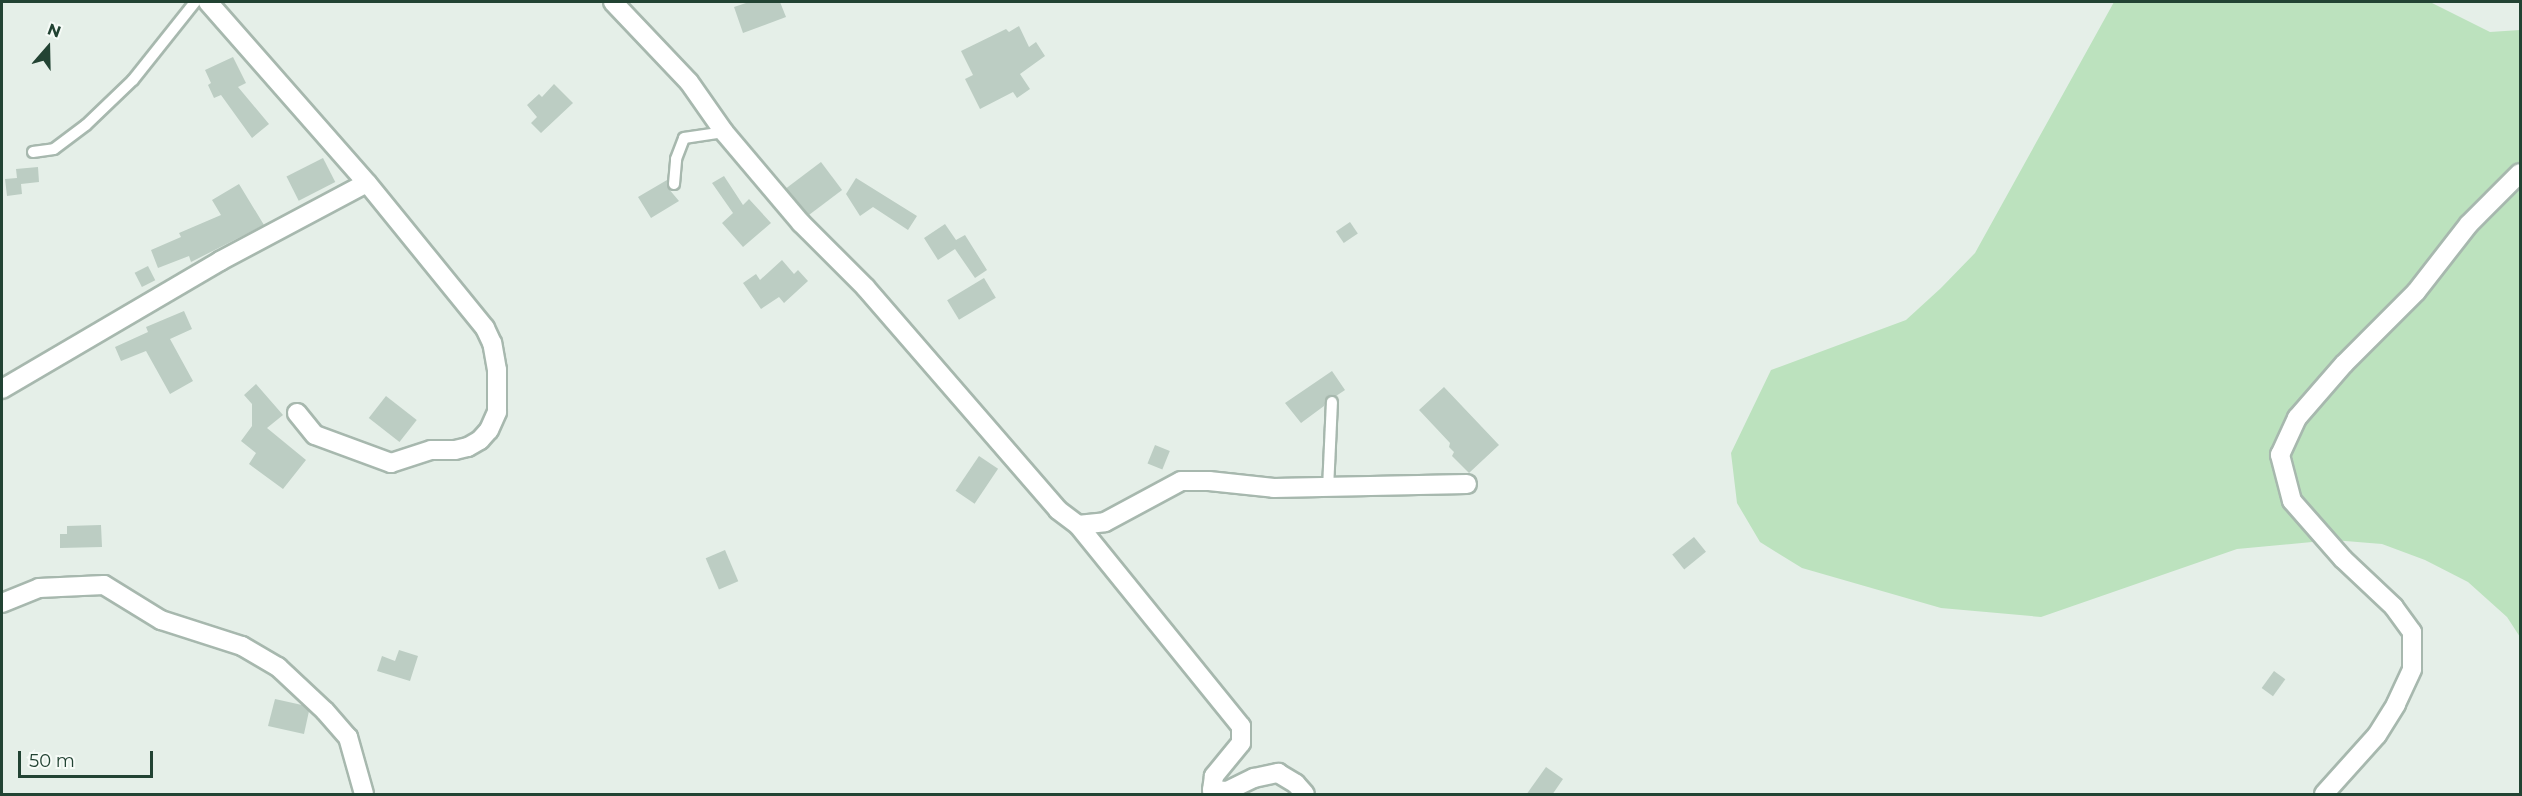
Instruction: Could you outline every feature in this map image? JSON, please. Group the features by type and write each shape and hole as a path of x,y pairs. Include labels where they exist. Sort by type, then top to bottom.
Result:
{"street":[{"path":"208,2 367,183 485,328 492,343 497,370 497,412 489,430 480,440 468,447 455,450 431,450 391,463 315,435 297,413"},
{"path":"612,2 689,82 724,132 801,223 865,287 1058,510 1078,525 1241,726 1242,743 1214,776 1212,790 1227,791 1254,778 1278,773 1296,784 1305,795"},
{"path":"2324,795 2377,735 2396,704 2412,669 2412,632 2394,607 2343,559 2292,501 2280,455 2297,418 2344,364 2416,292 2469,224 2520,172"},
{"path":"2,389 220,261 367,183"},
{"path":"1078,525 1104,522 1181,481 1209,481 1275,488 1328,489 1467,484"},
{"path":"2,603 39,588 104,585 161,620 242,646 278,667 326,711 348,737 364,795"}],"lane":[{"path":"33,152 54,149 86,125 133,80 195,2"},
{"path":"674,184 676,159 684,138 724,132"},
{"path":"1328,489 1332,402"}],"green space":[{"path":"2114,2 2430,2 2490,32 2520,30 2520,637 2507,617 2468,582 2425,560 2382,544 2333,540 2237,549 2041,617 1941,608 1802,568 1760,542 1737,503 1731,453 1771,370 1906,320 1975,253"}],"building":[{"path":"749,2 780,2 786,17 743,33 734,7"},
{"path":"1019,26 1029,47 1036,42 1045,56 1020,74 1030,89 1017,98 1013,92 980,109 965,79 973,75 961,51 1006,29 1009,32"},
{"path":"233,57 246,83 238,87 269,124 252,138 221,95 214,98 208,85 211,83 205,70"},
{"path":"554,84 573,103 541,133 531,123 537,117 527,105 539,94 542,97"},
{"path":"323,158 335,182 299,201 286,177"},
{"path":"821,162 842,190 807,216 786,188"},
{"path":"38,167 39,182 21,184 22,194 7,196 5,179 17,178 16,169"},
{"path":"724,176 743,205 749,199 771,223 743,247 722,223 733,213 712,183"},
{"path":"856,178 917,216 908,230 873,207 860,216 846,194"},
{"path":"667,180 668,188 679,201 651,218 638,197"},
{"path":"239,184 264,225 191,262 189,256 158,268 151,250 181,237 179,233 221,215 212,200"},
{"path":"1350,222 1358,234 1344,243 1336,232"},
{"path":"945,224 956,240 965,235 987,270 975,278 955,249 938,260 924,238"},
{"path":"782,260 794,274 798,270 808,281 784,303 779,297 761,309 743,283 756,274 760,280"},
{"path":"148,266 155,280 142,287 135,273"},
{"path":"984,278 996,298 959,320 947,300"},
{"path":"184,311 192,329 170,339 193,381 170,394 146,351 121,361 115,347 148,332 146,327"},
{"path":"1332,371 1345,390 1336,396 1328,396 1324,406 1301,423 1285,403"},
{"path":"256,384 283,415 267,428 306,460 283,489 249,464 256,453 241,441 252,426 252,404 244,395"},
{"path":"1444,387 1499,445 1469,473 1452,456 1454,452 1449,447 1450,443 1419,410"},
{"path":"386,396 417,420 399,442 369,418"},
{"path":"1155,445 1170,451 1162,470 1148,464"},
{"path":"979,456 998,469 975,504 956,491"},
{"path":"101,525 102,547 60,548 60,534 67,534 67,526"},
{"path":"1694,537 1706,552 1684,569 1672,555"},
{"path":"725,550 738,581 719,590 706,558"},
{"path":"399,650 418,656 410,681 377,671 382,656 395,661"},
{"path":"2274,671 2285,679 2273,696 2262,688"},
{"path":"275,699 302,705 309,711 304,734 268,726"},
{"path":"1546,767 1563,779 1552,795 1526,795"}]}
